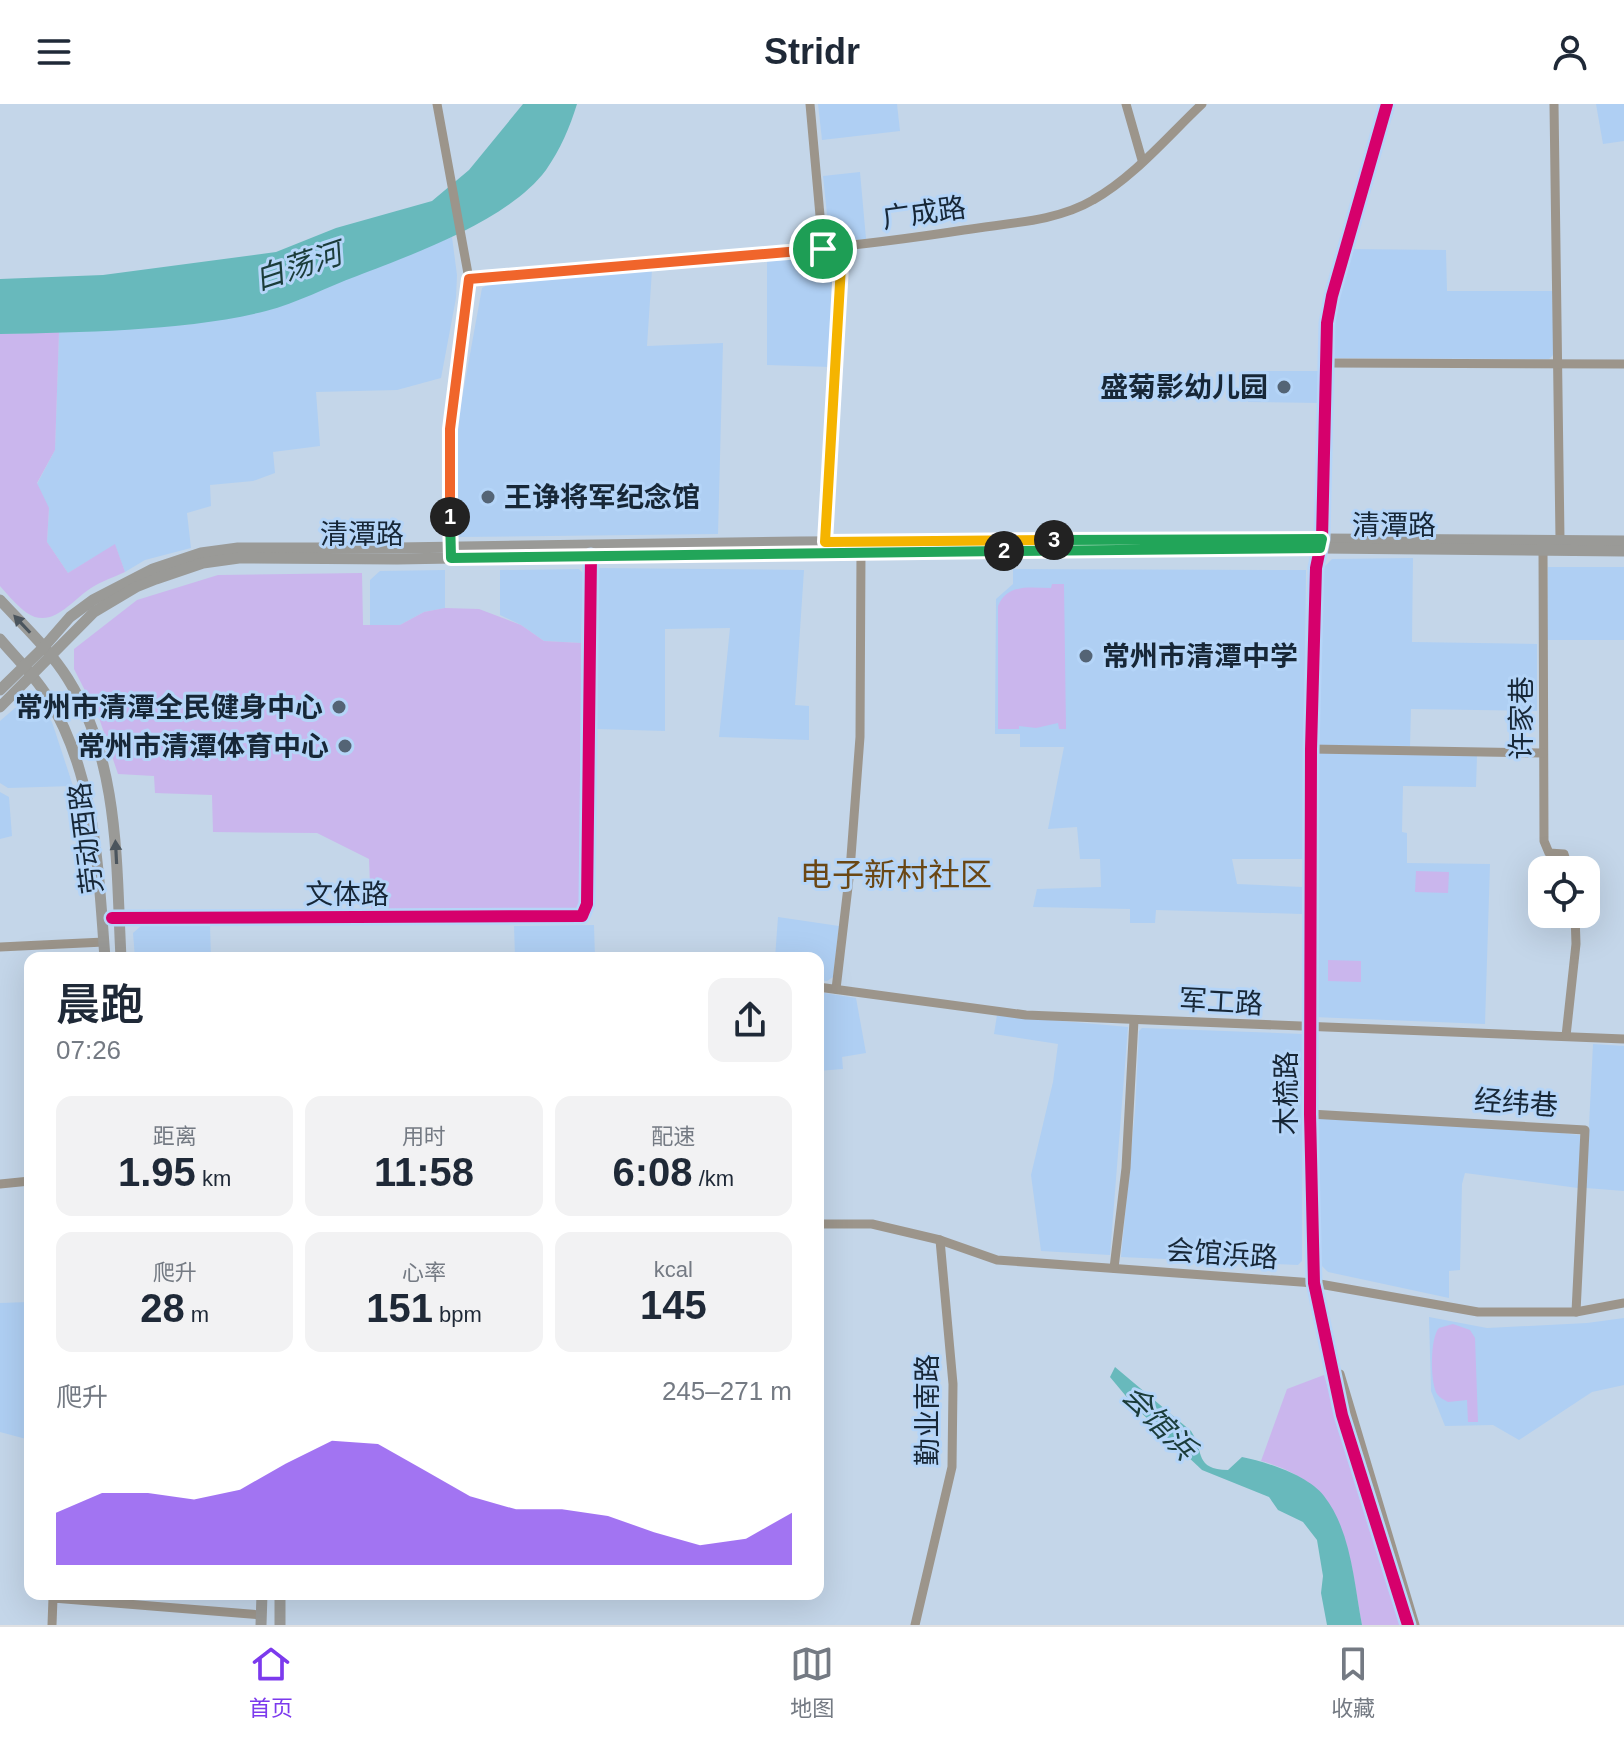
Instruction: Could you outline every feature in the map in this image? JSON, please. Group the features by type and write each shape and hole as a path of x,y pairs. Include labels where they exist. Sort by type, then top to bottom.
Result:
{"main road":[{"name":"清潭路","path":"28,671 46,657 70,617 93,600 153,569 201,553 238,548 591,556 1560,539 1624,541"},
{"name":"清潭路","path":"450,553 825,542 1321,544 1624,551"},
{"name":"劳动西路","path":"0,600 68,679 88,721 107,783 116,845 116,918 120,952"},
{"name":"劳动西路","path":"0,639 28,671 63,727 86,789 92,813 105,952"},
{"path":"0,690 28,671"},
{"path":"0,707 28,671"},
{"path":"261,1620 262,1600"},
{"path":"280,1600 280,1625"}],"street":[{"path":"437,104 469,279 450,429 450,553"},
{"path":"810,104 823,249 838,259 841,266 825,542"},
{"path":"1126,104 1142,160"},
{"name":"广成路","path":"469,279 823,249 1056,215 1092,201 1117,184 1202,104"},
{"name":"木梳路","path":"1387,104 1327,323 1311,749 1310,1114 1314,1283 1342,1415 1408,1625"},
{"path":"1554,104 1560,539"},
{"path":"1327,363 1624,364"},
{"name":"许家巷","path":"1543,549 1544,841 1549,853 1565,856"},
{"path":"836,989 850,870 860,737 861,552"},
{"name":"文体路","path":"116,918 582,916 587,904 591,556"},
{"path":"1311,749 1543,753"},
{"path":"1566,1036 1575,928"},
{"path":"0,947 104,942"},
{"name":"军工路","path":"824,988 1026,1015 1624,1039"},
{"path":"1114,1268 1126,1168 1134,1020"},
{"name":"经纬巷","path":"1310,1114 1585,1130 1576,1312"},
{"path":"0,1184 24,1182"},
{"name":"会馆浜路","path":"824,1224 872,1224 940,1240 997,1260 1314,1283 1478,1312 1576,1312 1624,1303"},
{"name":"勤业南路","path":"915,1625 952,1467 953,1384 940,1240"},
{"name":"木梳路","path":"1314,1283 1322,1297 1342,1384 1415,1625"},
{"path":"52,1625 53,1600"},
{"path":"72,1600 261,1620"}],"shaded area":[{"path":"818,104 897,104 900,131 822,140"},
{"path":"1596,104 1624,104 1624,141 1603,144"},
{"path":"860,172 866,239 830,243 823,176"},
{"path":"452,237 457,275 456,298 441,378 397,390 316,392 320,446 273,452 275,473 253,481 210,485 211,506 187,513 191,548 145,560 125,572 115,545 68,573 47,542 49,509 37,484 55,450 59,332 186,325 268,310"},
{"path":"1351,249 1446,250 1447,291 1552,291 1554,354 1549,359 1332,358 1332,320"},
{"path":"829,257 834,260 837,272 831,367 767,365 767,261"},
{"path":"652,270 647,346 723,343 718,534 458,537 457,426 482,288 493,282"},
{"path":"59,332 55,450 37,483 49,508 47,542 68,573 115,544 125,572 95,586 61,611 45,618 27,613 0,586 0,334"},
{"name":"盛菊影幼儿园","path":"1248,371 1321,371 1320,403 1248,402"},
{"path":"1413,558 1412,642 1537,644 1537,711 1411,709 1410,746 1319,745 1320,571 1332,559"},
{"path":"1548,567 1624,567 1624,640 1547,640"},
{"path":"594,568 804,570 795,705 809,706 809,740 719,737 730,628 665,629 665,731 596,729"},
{"path":"579,569 583,573 581,643 544,641 500,615 500,570"},
{"path":"1013,569 1306,570 1303,859 1232,859 1237,884 1302,887 1302,914 1156,910 1155,923 1130,923 1130,909 1033,907 1037,889 1101,887 1100,859 1080,859 1077,827 1048,829 1064,747 1020,747 1020,734 995,734 996,599 1013,584"},
{"path":"445,570 445,608 424,612 400,625 370,625 370,580 380,571"},
{"name":"常州市清潭体育中心","path":"362,573 363,625 400,625 424,612 445,608 479,609 521,625 544,641 581,643 580,908 371,909 369,859 317,833 213,832 212,795 155,793 154,776 118,774 99,718 74,669 74,649 137,600 218,575"},
{"path":"1052,584 1064,584 1066,729 1059,729 1058,723 1036,728 1019,726 1019,729 998,729 998,606 1014,590 1051,588"},
{"path":"29,705 40,708 52,722 73,786 8,788 0,783 0,721 15,708"},
{"path":"1319,753 1477,756 1476,787 1403,786 1402,832 1407,833 1407,863 1490,864 1485,1024 1314,1017"},
{"path":"0,792 9,797 12,836 0,839"},
{"path":"1416,871 1449,872 1448,893 1415,892"},
{"path":"778,917 839,926 833,977 827,981 824,981 824,952 775,952"},
{"path":"594,925 595,952 515,952 514,926"},
{"path":"141,926 210,926 211,952 135,952 133,933"},
{"path":"1328,960 1361,961 1361,982 1328,981"},
{"path":"824,993 856,998 866,1053 842,1057 843,1069 824,1071"},
{"path":"997,1015 1128,1027 1110,1255 1041,1251 1031,1175 1053,1082 1058,1044 994,1034"},
{"path":"1142,1028 1303,1034 1302,1261 1298,1265 1121,1257 1139,1031"},
{"path":"1593,1044 1624,1046 1624,1191 1586,1188"},
{"path":"1316,1117 1493,1126 1580,1135 1578,1188 1465,1173 1462,1184 1460,1270 1449,1271 1449,1298 1328,1272 1319,1263"},
{"path":"24,1302 24,1438 0,1432 0,1303"},
{"path":"1429,1317 1487,1328 1624,1318 1624,1385 1592,1392 1519,1440 1493,1425 1445,1426 1431,1391"},
{"path":"1453,1324 1470,1330 1475,1338 1478,1422 1468,1422 1467,1400 1448,1402 1438,1395 1435,1388 1432,1360 1434,1340 1439,1328"},
{"path":"1324,1375 1400,1625 1362,1625 1347,1546 1327,1503 1312,1486 1290,1472 1261,1461 1287,1389"}],"water":[{"name":"白荡河","path":"523,104 577,104 564,138 546,170 509,205 432,246 289,304 235,318 134,329 0,334 0,279 103,275 276,252 336,228 432,201 469,170"},
{"name":"会馆浜","path":"1115,1367 1191,1431 1202,1458 1210,1467 1228,1470 1242,1457 1286,1470 1317,1488 1333,1510 1346,1541 1362,1625 1327,1625 1317,1540 1303,1522 1278,1510 1269,1497 1202,1470 1135,1407 1110,1377"}],"cycle path":[{"path":"1387,104 1327,323 1322,539 1316,568 1311,749 1310,1114 1314,1283 1342,1415 1408,1625"},
{"path":"112,918 582,916 587,904 591,556"}],"place":[{"name":"盛菊影幼儿园","path":"1284,387"},
{"name":"王诤将军纪念馆","path":"488,497"},
{"name":"常州市清潭中学","path":"1086,656"},
{"name":"常州市清潭全民健身中心","path":"339,707"},
{"name":"常州市清潭体育中心","path":"345,746"}],"district":[{"name":"电子新村社区","path":"896,875"}],"route":[{"path":"823,249 838,259 841,266 825,542 1322,539 1320,548 451,558 450,429 469,279 823,249"}]}
